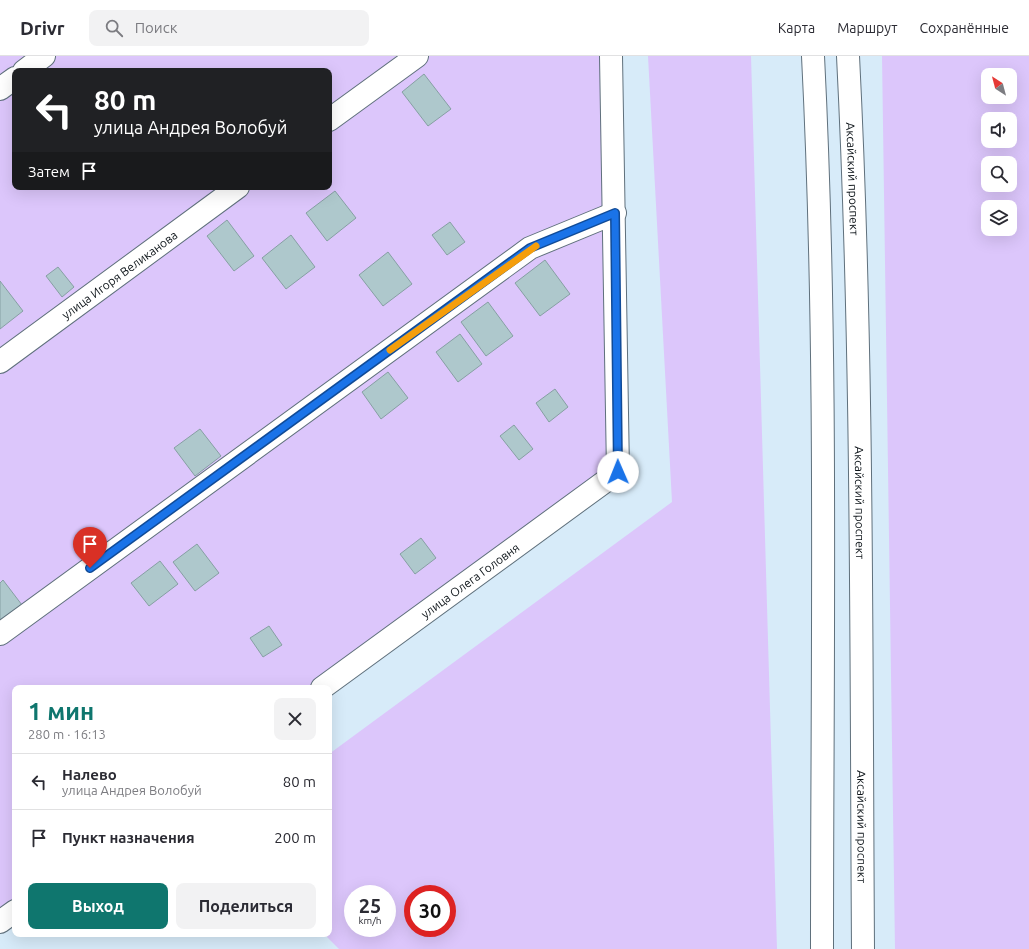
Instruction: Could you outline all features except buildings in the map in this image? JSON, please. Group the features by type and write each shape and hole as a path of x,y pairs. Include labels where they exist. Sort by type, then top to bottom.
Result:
{"street":[{"path":"28,68 44,56"},
{"path":"332,118 417,56"},
{"path":"0,634 530,248 615,213 611,56"},
{"path":"813,56 820,187 822,949"},
{"name":"Аксайский проспект","path":"848,56 856,207 863,949"},
{"path":"0,89 12,80"},
{"name":"улица Игоря Великанова","path":"0,362 234,190"},
{"name":"улица Олега Головня","path":"326,685 618,472 615,213"},
{"path":"0,922 12,913"}],"shaded area":[{"path":"0,56 618,56 628,477 332,686 12,685 12,917 0,926"},
{"path":"648,56 751,56 777,949 339,949 327,937 332,937 332,752 672,502"},
{"path":"882,56 1029,56 1029,949 895,949"}],"slow traffic":[{"path":"390,350 530,248 536,246"}],"route":[{"path":"90,568 530,248 615,213 618,472"}]}
